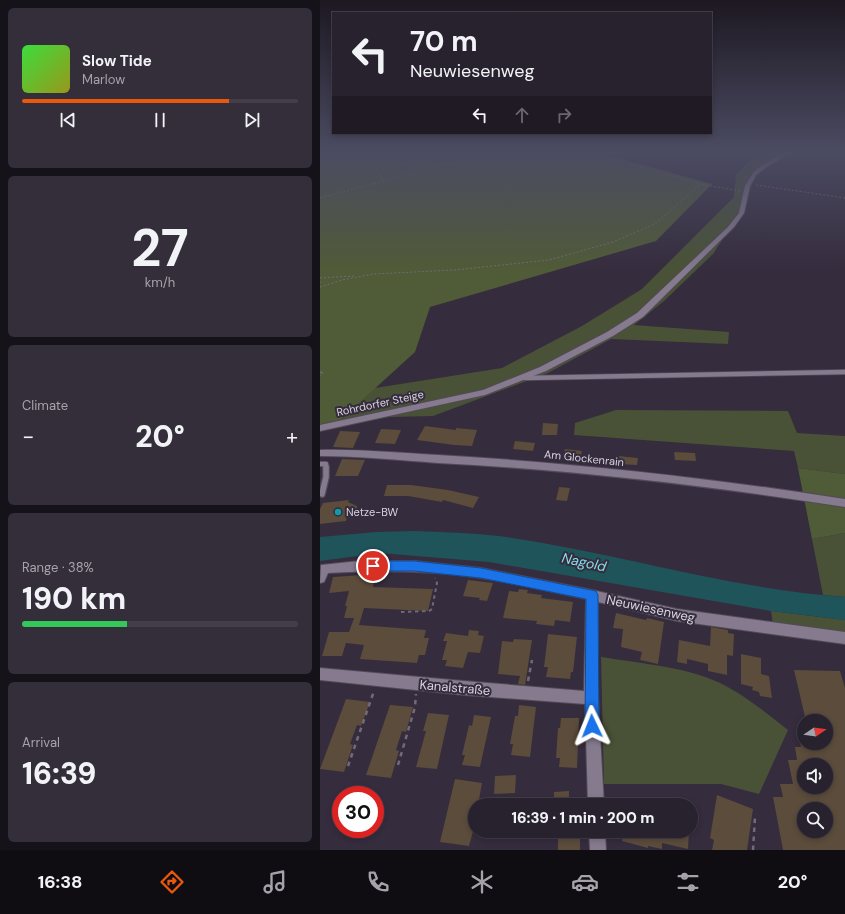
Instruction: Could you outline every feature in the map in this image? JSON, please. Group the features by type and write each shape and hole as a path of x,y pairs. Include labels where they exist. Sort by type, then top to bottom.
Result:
{"street":[{"name":"Rohrdorfer Steige","path":"320,428 445,402 485,392 525,378 610,334 640,315 740,217 744,206 744,192"},
{"name":"Am Glockenrain","path":"320,453 351,452 408,457 506,462 699,482 845,503"},
{"name":"Neuwiesenweg","path":"320,578 325,568 359,566 414,566 481,573 592,595 677,615 845,638"},
{"path":"592,595 591,698 596,798"},
{"name":"Kanalstraße","path":"320,674 419,684 591,698"},
{"path":"597,838 598,850"}],"lane":[{"path":"525,378 845,372"},
{"path":"320,464 326,464 326,477 322,494"}],"path":[{"path":"320,198 343,192"},
{"path":"320,278 456,270 549,260 613,242 655,224 692,192"},
{"path":"801,192 845,198"},
{"path":"320,287 358,276"},
{"path":"320,372 323,372 320,375"},
{"path":"401,612 429,612 432,610 437,583 434,576 435,568"},
{"path":"526,693 532,660"},
{"path":"348,766 378,679"},
{"path":"398,765 415,707 414,700 419,684"},
{"path":"753,850 755,817"}],"shaded area":[{"path":"320,192 704,192 656,241 430,307 415,352 337,423 320,428"},
{"path":"734,192 747,192 744,206 713,254 664,301 634,325 729,332 728,344 611,339 548,373 433,416 390,417 337,423 375,388 502,368 582,326 642,289 734,197"},
{"path":"616,410 788,411 797,433 845,436 845,474 798,468 794,451 574,435 575,423"},
{"path":"798,468 845,474 845,533 812,539"},
{"path":"845,533 845,597 823,595 812,539"},
{"path":"771,611 845,620 845,632 773,624"},
{"path":"601,657 678,669 720,683 738,693 788,730 759,794 721,784 604,784"}],"water":[{"name":"Nagold","path":"414,531 499,536 586,551 758,586 801,593 845,597 845,620 771,611 489,562 380,553 320,561 320,537 376,532"}],"building":[{"path":"543,423 558,424 557,435 542,435"},
{"path":"425,426 456,430 456,428 477,430 472,446 454,445 417,440"},
{"path":"381,429 401,430 395,444 375,443"},
{"path":"340,431 360,432 353,448 333,447"},
{"path":"515,441 535,443 533,451 513,449"},
{"path":"565,449 582,451 580,459 563,456"},
{"path":"674,452 695,453 696,461 675,460"},
{"path":"618,456 638,458 637,465 618,464"},
{"path":"342,459 365,460 358,476 335,476"},
{"path":"387,485 411,485 448,490 479,497 473,508 443,500 442,502 408,496 384,496"},
{"path":"559,487 570,488 567,501 556,500"},
{"name":"Netze-BW","path":"349,500 348,502 357,506 357,511 354,514 347,515 346,521 320,524 320,509 323,503"},
{"path":"376,574 373,587 433,589 428,611 364,608 359,625 426,630 424,638 429,638 425,655 419,655 417,663 360,659 364,645 346,643 342,656 322,656 329,632 349,632 354,618 344,618 347,606 345,606 349,591 329,593 333,577"},
{"path":"468,580 493,583 487,601 479,600 480,598 463,596"},
{"path":"519,589 528,590 527,593 542,595 541,598 573,602 570,622 555,620 554,626 536,624 537,621 503,618 509,591 518,592"},
{"path":"616,613 646,620 647,618 664,622 658,664 640,660 642,652 621,647 623,629 613,628"},
{"path":"711,627 728,630 728,633 734,634 733,656 727,655 727,675 708,671 708,664 687,659 687,664 677,662 679,640 710,646"},
{"path":"469,630 479,631 478,635 484,636 480,653 468,652 463,668 445,666 447,660 442,660 447,641 443,641 446,633 468,636"},
{"path":"548,634 577,637 573,672 571,672 570,679 546,677 548,667 544,667"},
{"path":"514,639 532,640 525,685 518,684 520,676 498,674 502,641 513,642"},
{"path":"741,654 761,658 761,674 769,676 772,698 760,696 759,692 752,690 753,687 741,684"},
{"path":"794,670 840,671 845,688 845,850 783,850 773,797 783,797 780,784 793,784 788,760 797,760 795,747 797,747 797,750 833,750 833,714 804,714"},
{"path":"346,699 370,702 361,726 357,725 350,744 353,745 344,772 320,769"},
{"path":"390,705 413,707 406,732 402,731 396,750 399,751 391,778 366,775"},
{"path":"519,705 536,707 530,757 511,755 513,744 510,744 515,716 518,716"},
{"path":"428,713 449,715 437,769 416,767 426,731 423,731"},
{"path":"474,715 491,717 480,767 462,765 465,755 462,755 469,725 472,726"},
{"path":"561,718 579,718 577,768 559,767 560,758 556,758 558,728 560,728"},
{"path":"516,775 515,793 494,794 495,776"},
{"path":"455,779 482,783 479,798 468,798 468,838 471,838 469,846 440,842"},
{"path":"569,791 569,798 554,798 554,792"},
{"path":"717,795 753,809 747,850 712,850 714,840 710,838"},
{"path":"558,838 580,838 580,850 558,850"},
{"path":"623,838 689,838 688,849 662,843 662,849 648,846 648,848 622,841"}],"place":[{"name":"Netze-BW","path":"338,512"}],"route":[{"path":"373,566 414,566 481,573 592,595 592,726"}]}
